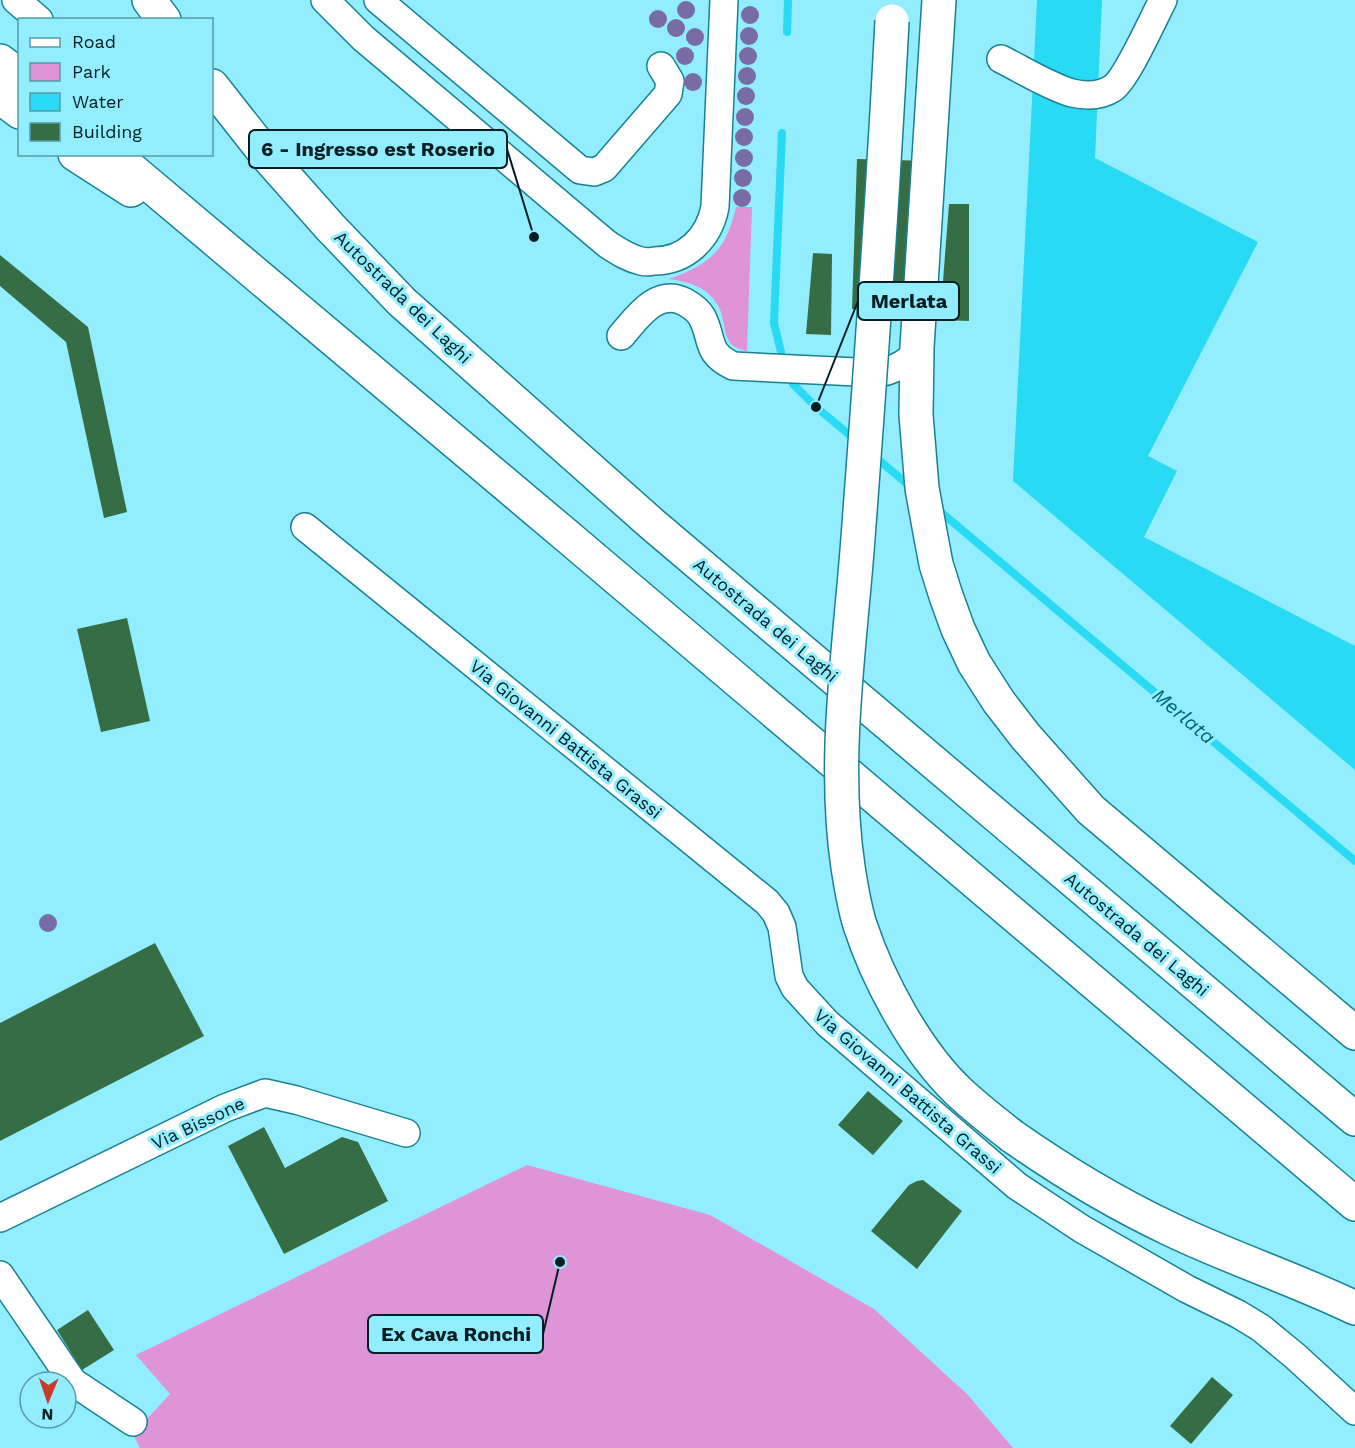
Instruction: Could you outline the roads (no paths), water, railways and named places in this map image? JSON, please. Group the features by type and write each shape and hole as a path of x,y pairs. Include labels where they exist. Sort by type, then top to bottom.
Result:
{"highway":[{"path":"149,0 162,18"},
{"path":"893,11 876,301 842,744 842,813 851,888 860,924 898,1012 920,1045 956,1089 1012,1136 1106,1196 1171,1230 1355,1308"},
{"path":"938,12 917,347 915,416 922,488 936,564 958,629 974,663 999,702 1026,737 1091,810 1355,1034"},
{"path":"0,61 18,74"},
{"name":"Autostrada dei Laghi","path":"213,87 268,157 402,302 652,524 1355,1119"},
{"path":"0,97 18,110"},
{"path":"78,156 222,246"},
{"path":"115,156 1355,1204"}],"street":[{"path":"16,0 37,18"},
{"path":"326,0 363,38 607,244 624,256 643,262 676,258 690,250 708,230 713,217 724,0"},
{"path":"378,0 580,170 594,172 604,168 668,94 670,81 661,66"},
{"path":"1001,59 1072,93 1091,95 1106,92 1115,87 1124,76 1163,0"},
{"path":"621,336 644,309 655,301 669,298 681,300 700,314 714,352 734,366 878,373 891,371 910,358"},
{"name":"Via Giovanni Battista Grassi","path":"305,527 767,902 776,913 782,927 789,976 795,988 827,1023 1017,1186 1092,1234 1187,1289 1261,1328 1355,1411"},
{"name":"Via Bissone","path":"0,1218 225,1108 265,1093 406,1133"},
{"path":"0,1275 73,1382 133,1422"}],"water":[{"path":"1037,0 1102,0 1095,158 1258,242 1148,456 1177,471 1144,537 1355,646 1355,770 1013,481"}],"waterway":[{"name":"Merlata","path":"787,32 788,0"},
{"name":"Merlata","path":"781,352 774,323 782,133"},
{"name":"Merlata","path":"793,384 816,407 857,441"},
{"name":"Merlata","path":"874,456 912,488"},
{"name":"Merlata","path":"936,508 1355,861"}],"place":[{"name":"6 - Ingresso est Roserio","path":"534,237"},
{"name":"Merlata","path":"816,407"},
{"name":"Ex Cava Ronchi","path":"560,1262"}]}
